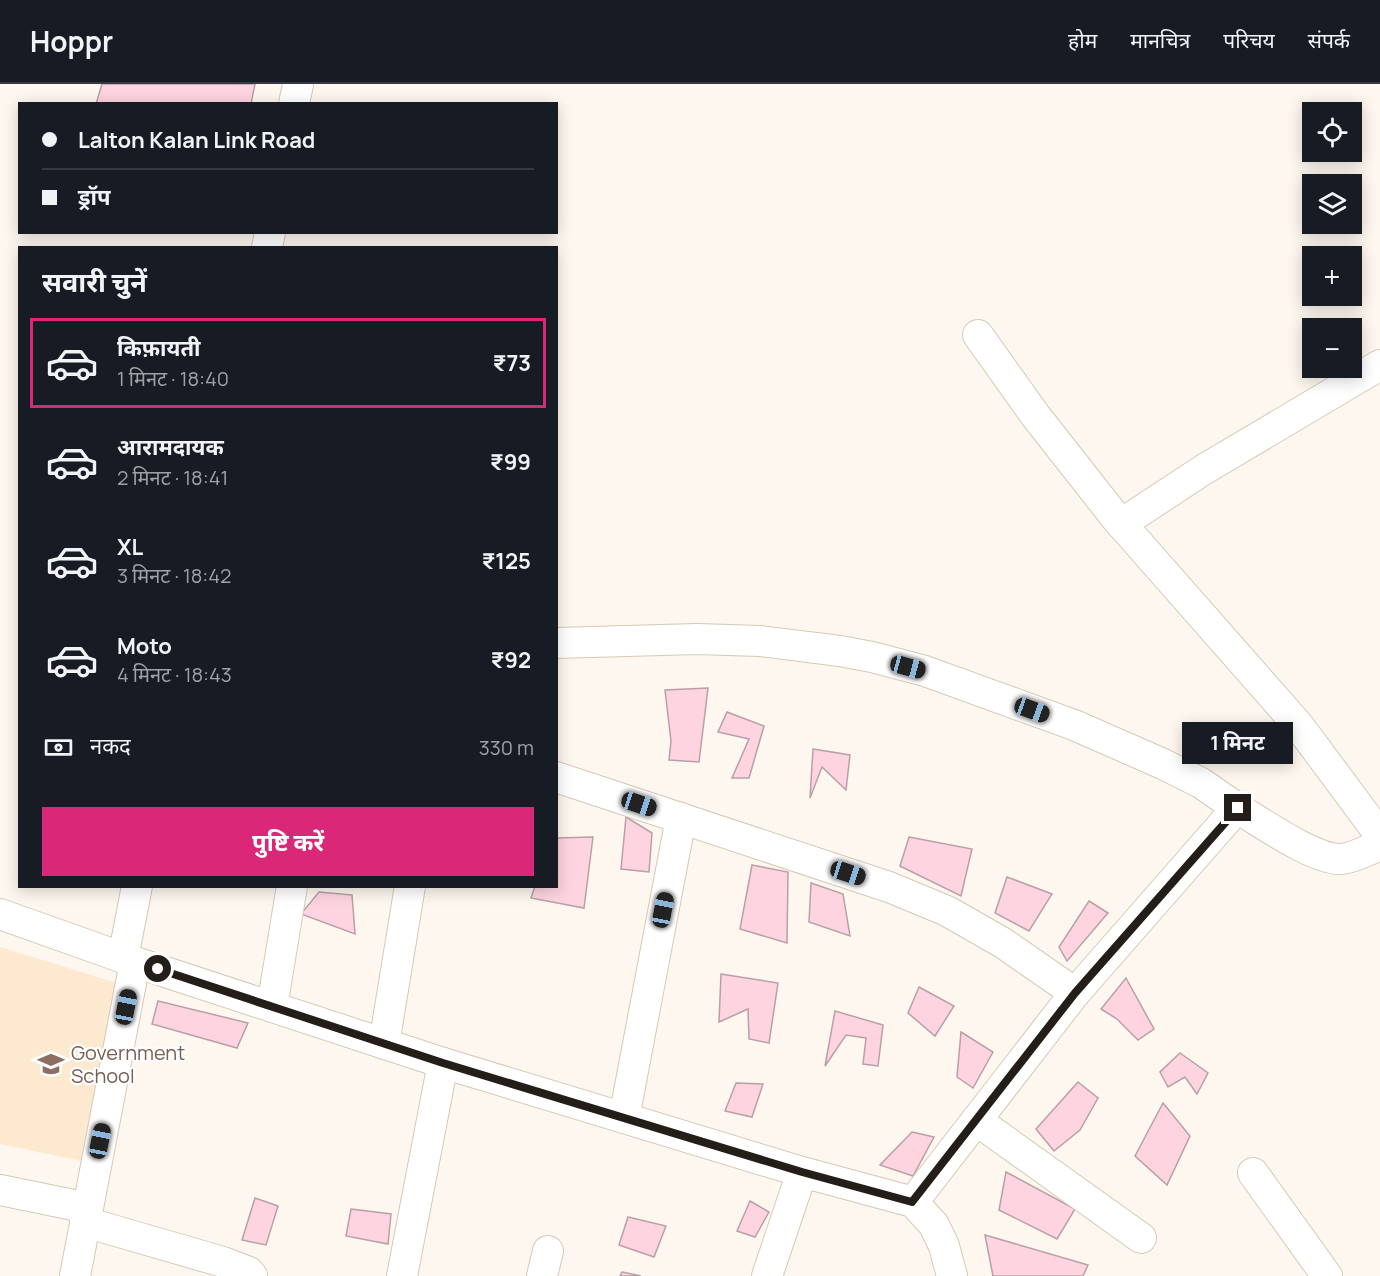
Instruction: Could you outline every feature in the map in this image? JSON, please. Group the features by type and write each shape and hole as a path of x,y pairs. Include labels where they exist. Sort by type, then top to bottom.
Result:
{"street":[{"path":"294,102 298,84"},
{"path":"978,335 1035,416 1121,524 1299,726 1380,835"},
{"path":"1121,524 1203,470 1380,365"},
{"path":"558,643 697,639 760,642 872,657 925,671 1074,725 1163,764 1201,783 1238,808 1313,852 1330,859 1342,859 1380,845"},
{"path":"558,778 889,887 947,911 1003,943 1075,993"},
{"path":"912,1202 1075,993 1238,808"},
{"path":"624,1118 681,818"},
{"path":"75,1276 129,960 137,888"},
{"path":"272,1006 292,888"},
{"path":"384,1044 410,888"},
{"path":"0,914 129,960 443,1063 802,1172 912,1202 934,1224 944,1246 952,1276"},
{"path":"402,1276 443,1063"},
{"path":"976,1120 1141,1238"},
{"path":"767,1276 802,1172"},
{"path":"1253,1173 1326,1276"},
{"path":"0,1190 86,1215 223,1262 249,1272 252,1276"}],"shaded area":[{"name":"Government School","path":"0,947 120,984 82,1161 0,1144"}],"building":[{"path":"102,84 255,84 251,102 97,102"},
{"path":"708,688 699,762 669,760 671,741 665,690"},
{"path":"727,712 764,726 749,778 732,778 749,739 718,732"},
{"path":"813,749 850,755 846,790 822,767 810,798"},
{"path":"626,817 652,833 649,872 621,869"},
{"path":"593,837 584,908 531,898 534,888 558,888 558,838"},
{"path":"909,837 972,849 961,896 900,866"},
{"path":"752,865 788,872 787,943 740,929"},
{"path":"1007,877 1052,894 1029,931 995,913"},
{"path":"811,883 843,894 850,936 809,922"},
{"path":"319,892 352,895 355,934 301,914"},
{"path":"1089,901 1108,913 1067,961 1059,947"},
{"path":"721,974 778,983 769,1043 749,1039 748,1009 719,1022"},
{"path":"1126,978 1154,1029 1138,1040 1117,1019 1101,1009"},
{"path":"919,987 954,1006 935,1036 908,1013"},
{"path":"158,1001 248,1023 237,1048 152,1024"},
{"path":"835,1011 883,1025 878,1066 863,1064 866,1038 846,1035 825,1066"},
{"path":"961,1032 993,1052 973,1088 957,1077"},
{"path":"1180,1053 1208,1073 1197,1094 1185,1077 1168,1087 1160,1072"},
{"path":"1078,1082 1098,1098 1080,1130 1054,1151 1036,1129"},
{"path":"736,1083 763,1084 752,1117 725,1111"},
{"path":"1163,1103 1190,1136 1167,1185 1135,1156"},
{"path":"912,1132 934,1137 913,1176 880,1165"},
{"path":"1006,1172 1075,1209 1057,1239 999,1210"},
{"path":"255,1198 278,1206 266,1245 242,1240"},
{"path":"750,1201 769,1212 755,1237 737,1231"},
{"path":"351,1209 391,1214 388,1244 346,1236"},
{"path":"628,1217 666,1226 654,1257 619,1245"},
{"path":"985,1235 1088,1265 1083,1276 993,1276"},
{"path":"622,1272 641,1276 620,1276"}],"place":[{"name":"Government School","path":"51,1064"}],"route":[{"path":"158,969 443,1063 802,1172 912,1202 1075,993 1238,808"}]}
